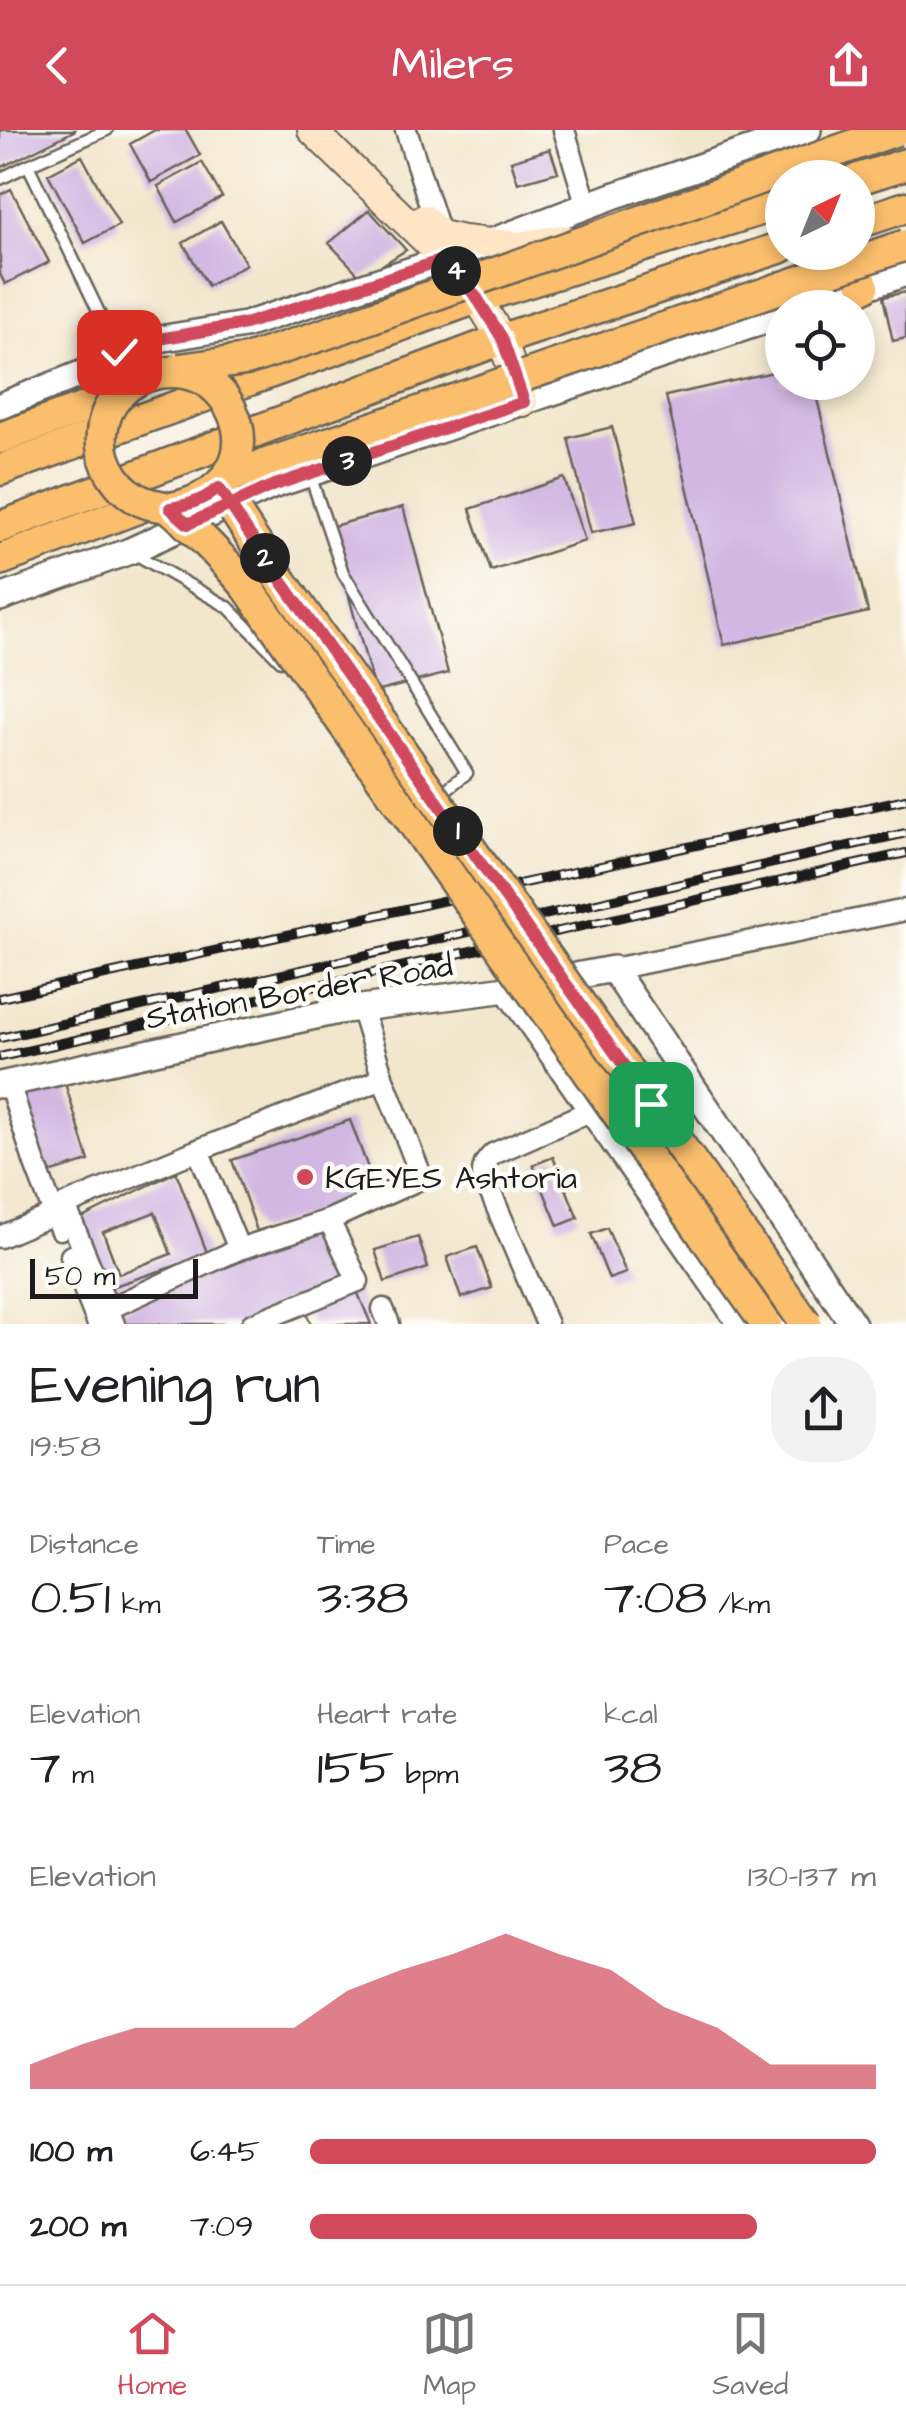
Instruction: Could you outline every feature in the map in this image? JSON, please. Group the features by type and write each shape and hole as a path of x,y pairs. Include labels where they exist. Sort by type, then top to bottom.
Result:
{"main road":[{"path":"312,130 442,247 489,242 518,246 563,239 583,247 597,260"},
{"path":"334,130 442,247 502,338 524,402"},
{"path":"766,1324 247,587 212,547 169,512 129,494 114,478 104,458 102,436 106,415 117,396 144,376 246,360 292,345 896,130"},
{"path":"875,174 906,164"},
{"path":"0,470 477,298 765,207"},
{"path":"875,217 906,207"},
{"path":"222,483 906,245"},
{"path":"0,527 502,338 765,253"},
{"path":"858,270 864,287"},
{"path":"0,560 169,512 204,498 222,483 232,470 238,450 238,429 232,409 220,392 203,379 162,371"},
{"path":"0,438 117,396"},
{"path":"222,483 264,556 806,1324"}],"street":[{"path":"0,406 96,368 119,352 153,340 245,324 442,247 406,130"},
{"path":"564,130 587,206"},
{"path":"489,242 808,130"},
{"path":"855,290 906,273"},
{"path":"0,598 130,551 169,512 310,474 765,321"},
{"name":"Station Border Road","path":"5,1084 361,1007 507,989 906,910"},
{"path":"613,969 853,1324"},
{"path":"507,989 741,1324"},
{"path":"107,1319 238,1249 329,1220 422,1178 383,1079 361,1007"},
{"path":"107,1319 65,1205 383,1079"},
{"path":"5,1084 54,1214 107,1319"},
{"path":"547,1324 483,1168 492,1154 592,1110"},
{"path":"198,1150 238,1249"},
{"path":"0,1237 54,1214"},
{"path":"252,1324 358,1281 329,1220"}],"lane":[{"path":"0,178 108,130"},
{"path":"28,165 119,352"},
{"path":"310,474 343,573 468,773 399,827"},
{"path":"130,551 228,607 286,668"}],"building":[{"path":"0,130 76,130 0,168"},
{"path":"155,130 186,130 200,155 151,182 130,144"},
{"path":"550,149 558,172 518,183 511,161"},
{"path":"82,156 119,225 85,243 48,174"},
{"path":"202,162 222,197 177,222 158,186"},
{"path":"11,189 49,262 5,284 0,274 0,195"},
{"path":"369,210 406,250 362,278 329,243"},
{"path":"221,221 246,264 208,286 183,243"},
{"path":"906,292 906,338 893,341 883,297"},
{"path":"765,374 765,400 817,400 868,612 724,645 666,396"},
{"path":"612,427 636,523 591,533 568,438"},
{"path":"564,478 585,541 491,571 470,509"},
{"path":"403,507 448,673 375,692 330,527"},
{"path":"64,1080 89,1161 46,1174 21,1093"},
{"name":"KGEYES Ashtoria","path":"350,1120 378,1195 257,1231 232,1160"},
{"path":"553,1157 578,1218 558,1226 533,1165"},
{"path":"176,1172 208,1255 102,1290 76,1221","holes":["155,1212 171,1254 119,1274 103,1232"]},
{"path":"325,1228 346,1281 239,1324 124,1324 119,1310"},
{"path":"607,1228 626,1273 609,1279 591,1234"},
{"path":"418,1237 428,1268 385,1282 375,1250"},
{"path":"477,1247 492,1288 461,1298 447,1257"},
{"path":"356,1289 371,1324 311,1324 305,1310"}],"railway":[{"path":"0,998 906,799"},
{"path":"0,1038 906,833"},
{"path":"0,1057 906,853"}],"place":[{"name":"KGEYES Ashtoria","path":"305,1177"}],"route":[{"path":"119,352 153,340 245,324 446,259 477,298 502,338 524,402 272,486 188,524 170,508 188,505 219,488 246,530 264,556 651,1104"}]}
